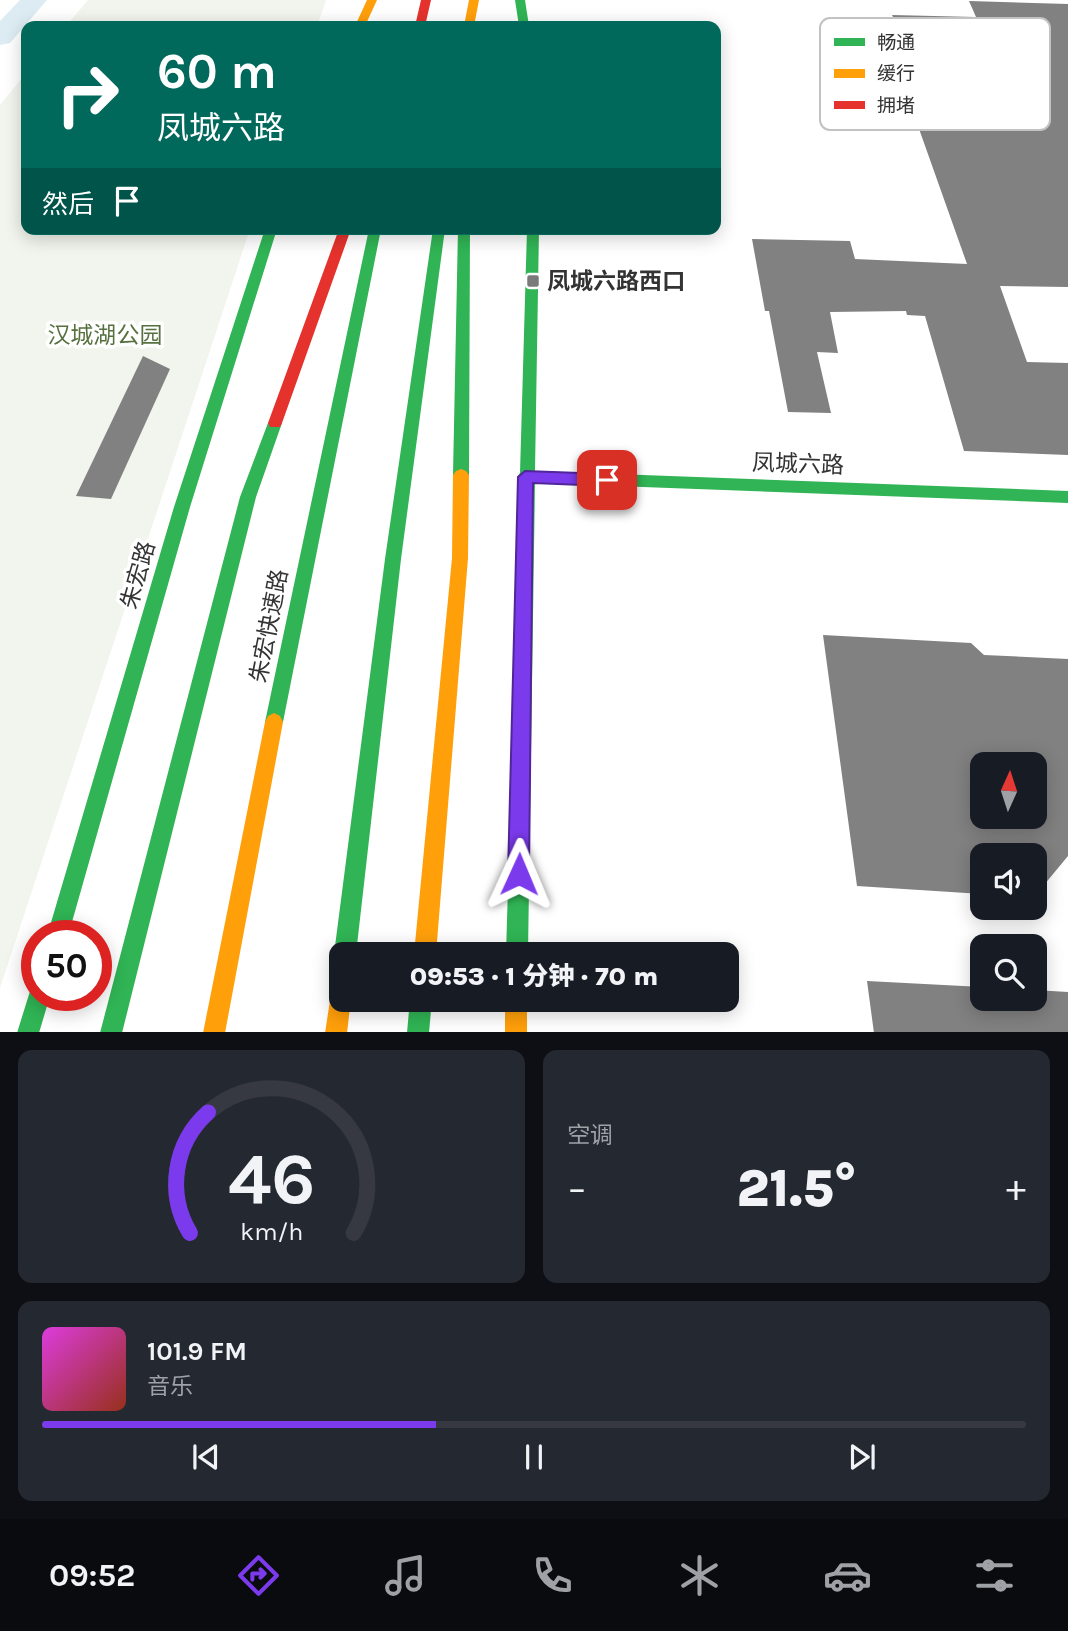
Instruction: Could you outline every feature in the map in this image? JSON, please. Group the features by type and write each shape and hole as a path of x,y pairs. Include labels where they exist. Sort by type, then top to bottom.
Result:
{"main road":[{"path":"362,21 372,0"},
{"path":"421,21 426,0"},
{"path":"470,21 474,0"},
{"path":"520,0 523,21"},
{"name":"朱宏路","path":"62,920 182,507 269,235"},
{"path":"110,1032 248,497 343,235"},
{"name":"朱宏快速路","path":"214,1032 303,569 374,235"},
{"path":"346,942 393,559 438,235"},
{"path":"426,942 460,558 464,235"},
{"path":"517,942 525,477 533,235"},
{"name":"凤城六路","path":"525,477 1068,497"},
{"path":"28,1032 34,1011"},
{"path":"336,1032 338,1012"},
{"path":"418,1032 420,1012"},
{"path":"516,1012 516,1032"}],"green space":[{"path":"88,0 326,0 319,21 70,21"},
{"name":"汉城湖公园","path":"21,79 21,235 248,235 0,988 0,105"}],"building":[{"path":"969,1 1068,4 1068,287 1000,286 1027,362 1068,363 1068,455 964,451 925,316 907,315 906,311 830,312 838,353 817,352 831,413 788,412 769,311 765,311 752,239 850,241 855,259 967,264 919,130 1050,130 1050,18 894,18 892,15 976,17"},
{"path":"143,356 170,369 111,499 76,496"},
{"path":"823,635 971,643 984,655 1068,659 1068,856 1047,881 1047,843 970,843 970,893 857,886"},
{"path":"867,981 970,986 970,1011 1047,1011 1047,991 1068,992 1068,1032 874,1032"}],"waterway":[{"path":"0,37 34,0"}],"traffic: fast":[{"path":"520,0 523,21"},
{"path":"62,920 182,507 269,235"},
{"path":"274,722 374,235"},
{"path":"346,942 393,559 438,235"},
{"path":"461,475 464,235"},
{"path":"517,942 533,235"},
{"path":"111,1032 248,497 275,423"},
{"path":"525,477 1068,497"},
{"path":"28,1032 35,1011"},
{"path":"418,1032 420,1012"}],"traffic: slow":[{"path":"362,21 372,0"},
{"path":"470,21 474,0"},
{"path":"426,942 460,558 461,475"},
{"path":"214,1032 274,722"},
{"path":"336,1032 338,1012"},
{"path":"516,1012 516,1032"}],"traffic: jam":[{"path":"421,21 426,0"},
{"path":"275,423 343,235"}],"place":[{"name":"凤城六路西口","path":"533,281"}],"route":[{"path":"519,874 525,477 607,480"}]}
